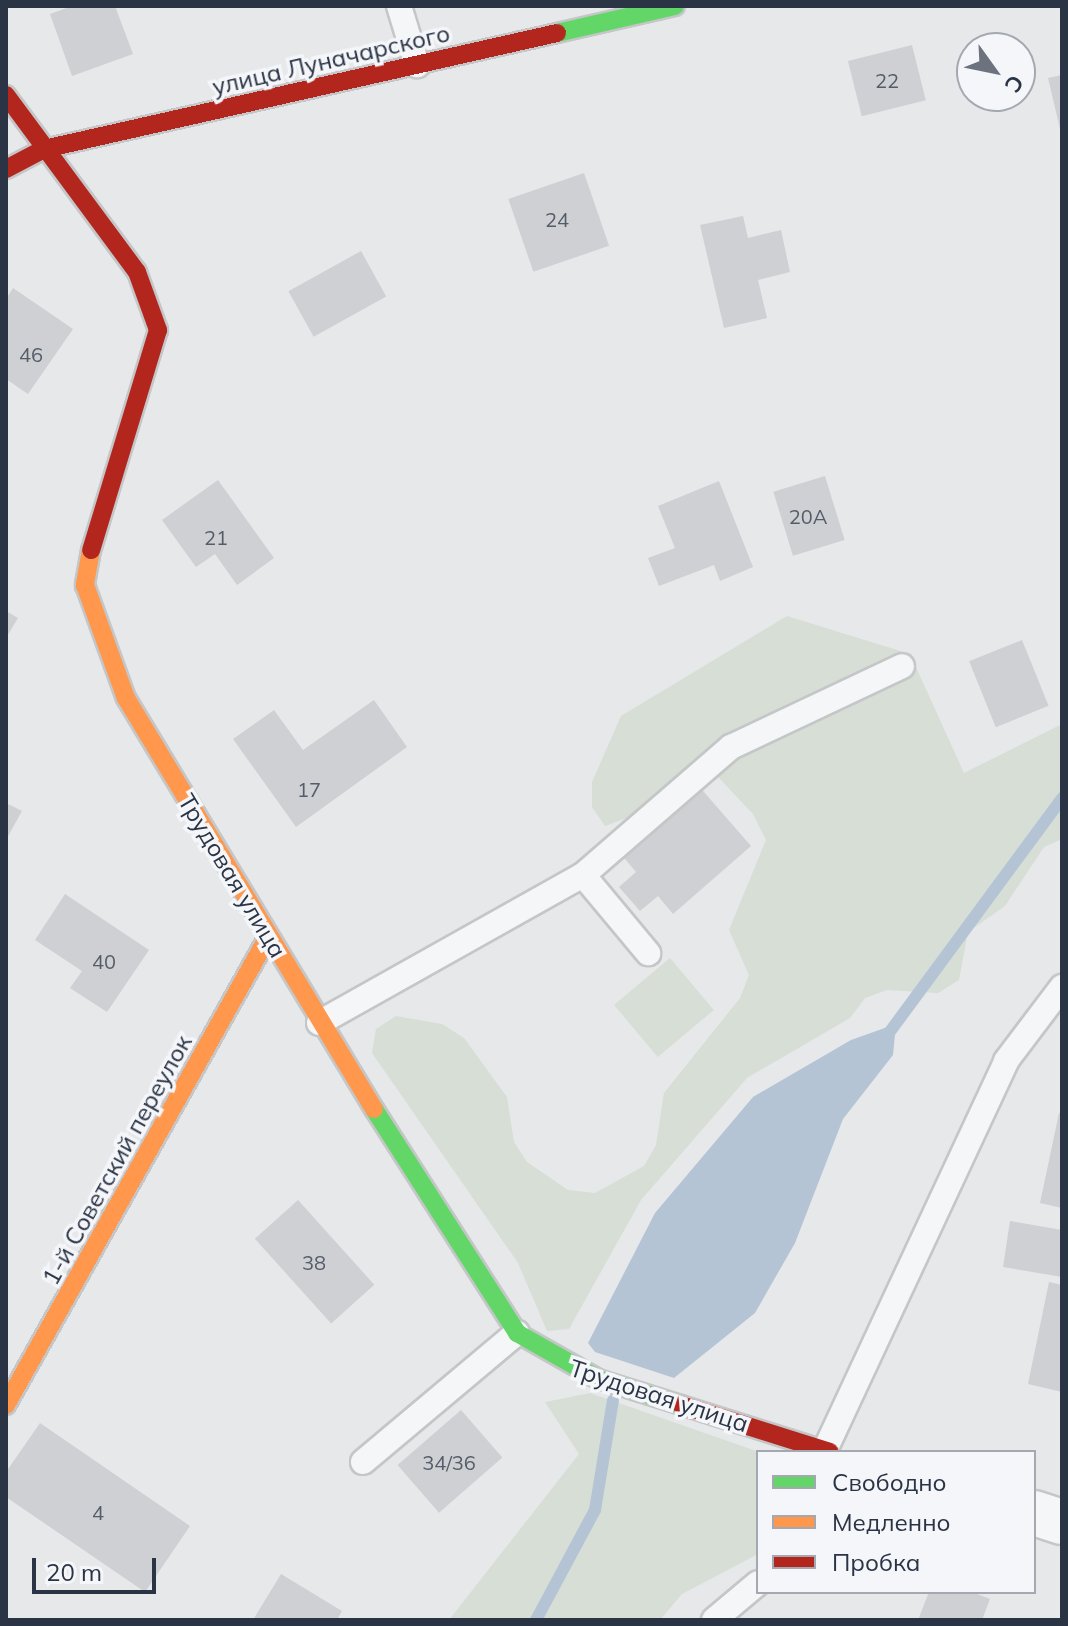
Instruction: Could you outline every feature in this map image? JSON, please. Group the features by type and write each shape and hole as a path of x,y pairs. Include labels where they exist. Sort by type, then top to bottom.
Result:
{"street":[{"name":"улица Луначарского","path":"6,169 44,149 675,6"},
{"name":"Трудовая улица","path":"6,95 137,272 158,330 154,360 93,541 85,585 99,637 126,698 319,1023 517,1333 598,1379 825,1450"},
{"name":"1-й Советский переулок","path":"6,1405 268,937"},
{"path":"1036,1514 1062,1522"}],"lane":[{"path":"399,6 417,65"},
{"path":"319,1023 583,875 731,747 902,666"},
{"path":"583,875 648,953"},
{"path":"828,1450 1006,1061 1062,987"},
{"path":"363,1462 517,1333"},
{"path":"714,1620 756,1585"}],"shaded area":[{"path":"787,616 910,654 964,773 1062,724 1062,839 1044,847 1005,906 968,932 959,980 938,993 887,990 865,998 850,1018 747,1078 641,1200 569,1329 547,1331 518,1263 372,1053 376,1029 396,1016 442,1024 464,1038 507,1097 514,1142 527,1162 568,1190 595,1193 644,1166 656,1145 664,1093 740,998 749,975 729,930 766,840 753,814 703,761 635,815 605,826 592,807 592,782 621,716"},
{"path":"670,958 714,1010 658,1057 614,1005"},
{"path":"590,1393 756,1451 756,1555 682,1594 660,1620 449,1620 579,1454 545,1402"}],"water":[{"path":"896,1024 893,1055 843,1119 795,1243 755,1313 674,1378 595,1352 588,1343 655,1213 753,1097 851,1040"}],"building":[{"path":"72,6 115,6 133,54 72,76 50,14"},
{"path":"912,45 926,100 862,116 848,61"},
{"path":"1062,75 1062,133 1061,133 1048,78"},
{"path":"584,173 609,246 533,272 508,199"},
{"path":"743,216 748,238 781,230 790,272 758,280 767,318 724,328 700,225"},
{"path":"361,251 386,296 314,337 288,291"},
{"path":"13,288 73,329 28,394 6,379 6,299"},
{"path":"825,476 845,540 793,556 773,492"},
{"path":"218,480 274,558 237,585 215,554 196,567 162,520"},
{"path":"719,481 753,567 720,581 714,565 659,586 648,558 675,548 658,506"},
{"path":"6,611 18,618 6,638"},
{"path":"1022,640 1049,706 996,727 969,661"},
{"path":"374,700 407,747 296,827 233,739 274,710 303,750"},
{"path":"697,784 751,846 673,914 658,896 640,911 619,887 636,872 619,852"},
{"path":"6,803 22,811 6,840"},
{"path":"65,894 149,950 107,1012 70,988 82,971 35,940"},
{"path":"1059,1113 1062,1114 1062,1208 1040,1203"},
{"path":"298,1200 374,1285 331,1324 255,1239"},
{"path":"1010,1221 1062,1230 1062,1277 1003,1267"},
{"path":"1049,1282 1062,1285 1062,1392 1028,1384"},
{"path":"461,1410 502,1458 439,1513 398,1465"},
{"path":"40,1423 190,1526 145,1592 6,1497 6,1472"},
{"path":"281,1574 342,1611 337,1620 253,1620"},
{"path":"928,1594 977,1594 990,1599 982,1620 918,1620"}],"waterway":[{"path":"886,1037 1062,798"},
{"path":"536,1620 595,1510 613,1400"}],"traffic: fast":[{"path":"557,33 675,6"},
{"path":"374,1109 517,1333 598,1379 681,1405"}],"traffic: slow":[{"path":"91,550 85,585 126,698 374,1109"},
{"path":"6,1405 268,937"}],"traffic: jam":[{"path":"6,169 44,149 557,33"},
{"path":"6,95 137,272 158,330 91,550"},
{"path":"681,1405 824,1450"}]}
